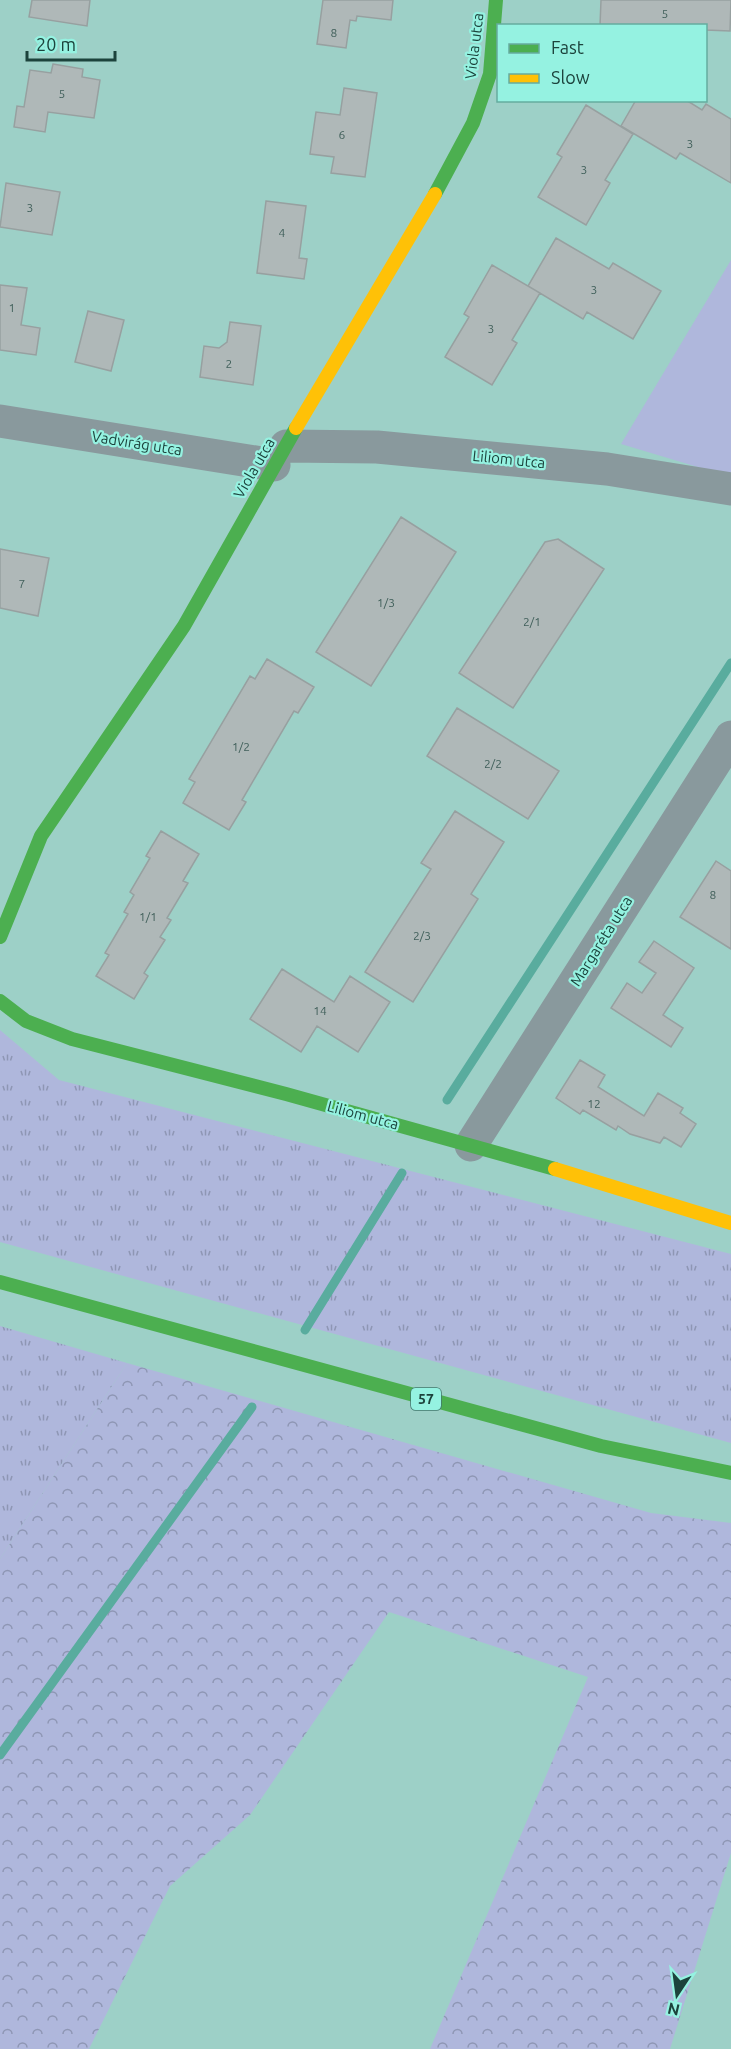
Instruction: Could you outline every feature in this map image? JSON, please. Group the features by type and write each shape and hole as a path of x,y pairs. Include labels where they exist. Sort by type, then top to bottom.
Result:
{"street":[{"name":"Viola utca","path":"0,937 41,836 184,626 280,455 431,201 473,123 490,74 496,0"},
{"name":"Vadvirág utca","path":"0,420 280,455"},
{"name":"Liliom utca","path":"280,455 377,447 607,469 731,489"},
{"name":"Margaréta utca","path":"471,1145 731,737"},
{"name":"Liliom utca","path":"0,1001 26,1020 72,1039 471,1145 731,1223"},
{"name":"57","path":"0,1282 601,1446 731,1473"}],"green space":[{"path":"731,260 731,477 621,444"},
{"path":"0,1030 59,1080 731,1254 731,1443 0,1242"},
{"path":"0,1326 127,1363 0,1559"},
{"path":"127,1363 651,1513 731,1523 731,1853 670,2049 430,2049 588,1677 389,1612 250,1815 170,1886 89,2049 0,2049 0,1559"}],"building":[{"path":"32,0 90,0 87,26 29,17"},
{"path":"323,0 393,0 391,20 357,16 356,21 350,20 346,48 317,44"},
{"path":"601,0 731,0 730,31 707,30 707,24 600,24"},
{"path":"53,64 83,69 82,77 100,80 94,118 48,112 45,132 14,127 17,106 24,107 30,70 51,73"},
{"path":"344,88 377,93 365,177 331,173 334,157 310,154 316,112 340,115"},
{"path":"635,102 689,102 702,110 706,104 731,119 731,183 680,153 676,159 621,126"},
{"path":"586,105 633,134 605,180 610,183 586,225 538,197 562,157 557,154"},
{"path":"6,183 60,192 52,235 0,227"},
{"path":"266,201 306,206 299,258 307,259 304,279 257,273"},
{"path":"556,238 609,269 613,263 661,291 633,339 587,312 583,319 528,286"},
{"path":"492,265 540,293 512,340 517,343 492,385 445,357 469,317 464,314"},
{"path":"0,285 27,288 21,325 40,328 36,355 0,350"},
{"path":"88,311 124,320 111,371 75,362"},
{"path":"230,322 261,326 253,385 200,377 204,346 219,348 227,342"},
{"path":"401,517 456,552 371,686 316,652"},
{"path":"558,539 604,569 513,708 459,673 545,542"},
{"path":"0,549 49,558 38,616 0,608"},
{"path":"267,659 314,687 298,713 294,711 242,800 246,802 229,830 183,803 195,782 189,779 250,676 255,679"},
{"path":"457,708 559,771 528,819 427,756"},
{"path":"455,811 504,842 471,894 478,899 413,1002 365,972 431,869 421,863"},
{"path":"161,831 199,854 183,881 188,883 167,918 171,920 160,937 165,940 144,973 148,976 134,999 96,976 109,955 105,953 128,914 124,912 134,895 130,892 150,858 146,856"},
{"path":"716,861 731,871 731,949 680,917"},
{"path":"654,941 694,968 663,1015 683,1028 671,1047 611,1008 627,983 642,993 656,973 639,962"},
{"path":"282,969 334,1002 350,976 390,1002 358,1052 317,1026 301,1052 250,1019"},
{"path":"580,1060 605,1075 598,1087 644,1116 658,1093 683,1108 680,1113 696,1124 681,1147 664,1137 660,1143 630,1134 618,1126 616,1130 583,1110 580,1114 556,1098"}],"waterway":[{"path":"447,1100 731,663"},
{"path":"305,1330 402,1173"},
{"path":"0,1755 252,1407"}],"traffic: fast":[{"path":"435,194 473,123 490,74 496,0"},
{"path":"0,937 41,836 184,626 296,428"},
{"path":"0,1001 26,1021 72,1039 286,1094 555,1169"},
{"path":"0,1282 601,1446 731,1473"}],"traffic: slow":[{"path":"296,428 435,194"},
{"path":"555,1169 731,1223"}]}
